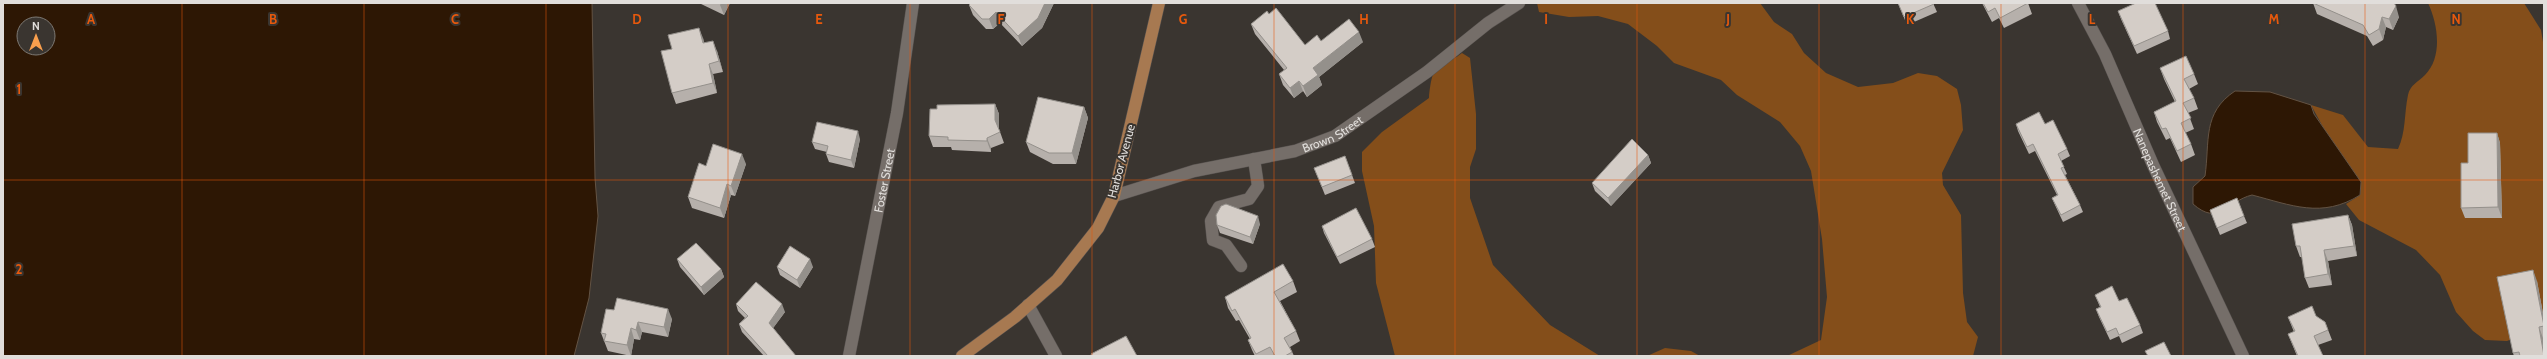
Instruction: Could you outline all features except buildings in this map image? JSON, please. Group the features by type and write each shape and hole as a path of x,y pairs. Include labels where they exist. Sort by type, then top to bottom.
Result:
{"main road":[{"name":"Harbor Avenue","path":"962,356 1028,306 1057,280 1098,228 1114,196 1160,3"}],"street":[{"name":"Foster Street","path":"849,356 897,113 913,3"},
{"name":"Brown Street","path":"1114,196 1194,171 1295,151 1335,136 1422,76 1488,23 1519,3"},
{"name":"Nanepashemet Street","path":"2078,3 2105,54 2153,165 2242,356"},
{"path":"1241,266 1226,245 1212,240 1211,221 1219,207 1249,199 1258,186 1254,159"},
{"path":"1028,306 1056,356"}],"shaded area":[{"path":"3,3 592,3 595,178 598,216 589,298 574,356 3,356"},
{"path":"1537,3 1760,3 1774,22 1792,34 1804,53 1826,73 1858,87 1893,83 1918,73 1937,76 1957,89 1961,105 1963,130 1942,173 1943,185 1961,215 1963,293 1967,322 1978,337 1973,356 1787,356 1821,340 1827,297 1822,239 1811,171 1800,146 1780,122 1737,95 1721,80 1674,63 1657,46 1628,24 1598,16 1569,17 1539,12"},
{"path":"2428,3 2524,3 2541,30 2544,48 2544,317 2532,331 2507,341 2485,340 2473,331 2456,312 2440,275 2416,250 2359,220 2346,204 2360,195 2311,105 2343,115 2368,147 2398,149 2401,143 2409,92 2412,86 2431,68 2436,50 2436,30"},
{"path":"1462,53 1470,58 1476,114 1476,149 1470,167 1470,198 1493,265 1550,325 1600,356 1395,356 1376,283 1374,226 1362,171 1362,152 1382,132 1429,98 1430,86 1434,73 1441,66"},
{"path":"2235,91 2270,92 2311,105 2314,114 2361,182 2360,195 2333,207 2319,208 2293,206 2252,195 2243,198 2217,213 2210,213 2202,210 2193,204 2193,187 2205,176 2208,140 2212,118 2224,100"},
{"path":"1665,348 1691,351 1700,356 1647,356"}]}
